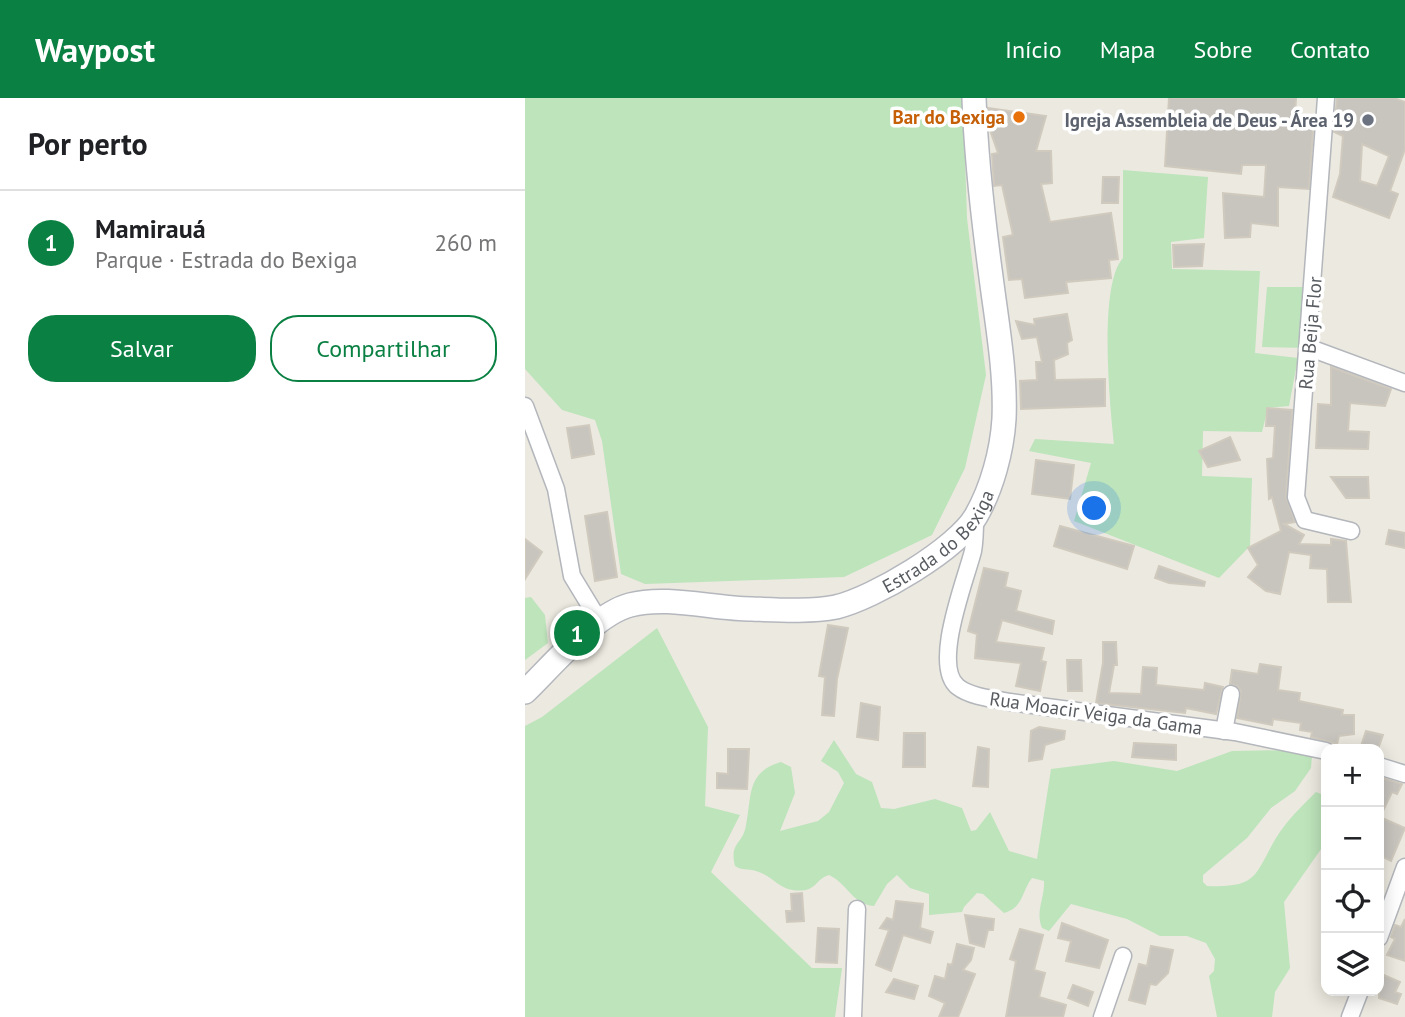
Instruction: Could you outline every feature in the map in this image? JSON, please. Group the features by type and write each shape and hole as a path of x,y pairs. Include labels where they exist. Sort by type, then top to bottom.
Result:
{"street":[{"name":"Estrada do Bexiga","path":"525,692 600,622 630,605 661,603 750,610 835,607 906,574 944,549 975,518 989,486 1004,420 1000,352 984,228 974,98"},
{"name":"Rua Beija Flor","path":"1327,98 1310,348 1296,497 1305,520 1351,531"},
{"path":"1310,348 1405,383"},
{"path":"525,405 556,489 572,576 600,622"},
{"name":"Rua Moacir Veiga da Gama","path":"975,518 974,548 950,636 947,671 956,687 975,695 1010,702 1224,731 1321,750"},
{"path":"1224,731 1231,694"},
{"path":"1384,768 1405,774"},
{"path":"1381,933 1401,892 1405,867"},
{"path":"853,1017 857,909"},
{"path":"1102,1017 1123,956"},
{"path":"1350,1017 1358,996"}],"green space":[{"path":"525,98 963,98 967,218 986,375 965,468 932,535 844,577 645,584 621,574 602,441 595,420 562,410 525,369"},
{"path":"1123,170 1208,177 1204,238 1171,242 1172,269 1260,271 1255,353 1298,358 1289,406 1268,408 1262,432 1203,431 1202,476 1252,478 1250,546 1219,578 1074,521 1091,463 1029,451 1035,439 1114,444 1108,376 1108,319 1115,272 1123,258"},
{"path":"1267,287 1306,287 1310,348 1262,347"},
{"path":"531,597 545,615 548,643 525,660 525,598"},
{"path":"657,628 708,727 705,806 740,815 711,872 812,968 842,968 835,1017 525,1017 525,726 542,717"},
{"path":"834,740 856,774 872,782 881,808 894,809 935,799 962,808 971,831 976,830 990,812 1009,851 1037,859 1051,769 1114,761 1177,771 1232,751 1295,750 1312,756 1311,768 1295,791 1271,808 1247,838 1203,875 1203,882 1207,886 1245,882 1258,870 1285,825 1316,792 1321,794 1321,849 1284,902 1290,968 1275,992 1272,1017 1217,1017 1209,976 1214,971 1215,959 1206,943 1187,936 1160,936 1127,919 1071,904 1049,931 1042,928 1039,916 1044,881 1032,878 1019,903 1004,913 983,894 977,893 962,912 929,915 929,894 910,888 897,875 887,884 874,906 860,901 829,875 809,889 797,891 790,890 756,871 735,866 734,852 744,832 750,795 756,779 770,766 781,762 791,767 795,793 780,831 818,821 829,812 844,783 838,772 821,761"}],"building":[{"path":"1169,98 1296,98 1295,115 1314,116 1309,189 1278,187 1278,226 1251,223 1250,237 1225,238 1223,193 1264,197 1266,165 1242,165 1241,174 1165,166"},
{"path":"1337,98 1394,98 1405,102 1405,149 1390,191 1398,194 1389,218 1333,197 1340,174 1343,136 1334,132","holes":["1362,144 1389,156 1377,186 1360,181"]},
{"path":"988,108 1046,116 1036,151 1051,151 1052,183 1041,184 1050,222 1111,213 1118,259 1109,260 1111,278 1066,282 1068,293 1025,298 1022,279 1009,280 1003,237 1013,235 1002,185 994,186 992,154 998,153 990,130"},
{"path":"1103,177 1119,177 1118,203 1102,203"},
{"path":"1204,244 1202,266 1174,267 1173,245"},
{"path":"1067,314 1072,340 1067,343 1068,354 1054,360 1055,380 1105,379 1105,406 1021,409 1020,381 1037,380 1036,362 1042,362 1037,337 1022,339 1016,321 1035,325 1034,319"},
{"path":"1331,367 1391,389 1385,406 1350,403 1348,431 1369,432 1368,449 1316,448 1318,404 1331,405"},
{"path":"1267,408 1292,410 1286,496 1295,522 1284,524 1304,535 1299,544 1331,545 1331,539 1346,541 1351,602 1328,602 1327,569 1310,568 1311,555 1289,552 1280,594 1266,591 1248,577 1258,565 1248,548 1281,531 1272,497 1269,499 1267,459 1273,458 1275,426 1266,426"},
{"path":"589,425 594,454 572,458 567,428"},
{"path":"1230,437 1240,460 1208,467 1199,451"},
{"path":"1036,460 1074,465 1070,499 1032,494"},
{"path":"1331,477 1368,477 1369,498 1346,498"},
{"path":"607,512 617,577 595,581 585,516"},
{"path":"1060,526 1134,546 1127,569 1054,546"},
{"path":"1389,530 1405,533 1405,548 1386,544"},
{"path":"525,539 542,552 525,579"},
{"path":"1159,566 1205,582 1204,586 1169,583 1155,578"},
{"path":"984,568 1008,573 1005,587 1021,591 1016,611 1054,621 1052,634 1002,620 996,642 1044,648 1041,661 1046,662 1040,691 1016,686 1021,663 975,658 977,634 968,631"},
{"path":"828,625 848,628 837,679 834,716 822,715 825,677 819,676"},
{"path":"1103,642 1116,642 1117,665 1114,665 1109,693 1141,694 1143,667 1157,668 1156,685 1204,690 1205,683 1223,687 1216,714 1186,708 1185,713 1096,703 1103,663"},
{"path":"1067,660 1081,660 1082,691 1068,691"},
{"path":"1260,664 1281,667 1278,690 1300,693 1299,701 1343,710 1342,715 1354,715 1354,734 1339,736 1337,744 1311,737 1312,732 1300,730 1301,723 1273,719 1272,725 1237,718 1241,691 1230,684 1232,670 1258,674"},
{"path":"861,703 880,707 878,740 857,737"},
{"path":"1039,727 1065,731 1064,739 1045,745 1042,759 1029,761 1031,731"},
{"path":"1366,731 1383,735 1380,744 1362,744"},
{"path":"904,733 925,733 925,767 903,767"},
{"path":"1134,743 1176,745 1176,760 1132,757"},
{"path":"978,747 989,749 988,787 973,786"},
{"path":"728,749 749,749 747,789 717,788 717,773 728,774"},
{"path":"1384,779 1402,784 1397,794 1392,792 1384,809"},
{"path":"1384,819 1405,828 1391,861 1384,858"},
{"path":"802,893 804,921 787,922 786,911 792,911 791,894"},
{"path":"896,901 923,904 920,928 933,932 930,943 903,935 891,971 876,965 889,930 880,928 887,918 893,920"},
{"path":"965,915 994,919 993,930 988,930 984,947 970,943"},
{"path":"1405,919 1405,961 1387,955 1395,939 1391,937 1395,925 1401,927"},
{"path":"1062,923 1108,940 1099,968 1066,961 1071,941 1058,938"},
{"path":"818,928 839,929 837,963 816,962"},
{"path":"1020,929 1043,935 1034,970 1045,973 1039,997 1066,1005 1063,1017 1006,1017 1016,961 1010,959"},
{"path":"957,944 974,948 971,960 963,970 975,974 958,1017 939,1017 945,1003 929,996 935,976 945,979"},
{"path":"1151,946 1173,950 1168,973 1156,985 1150,984 1145,1004 1129,1000 1139,964 1147,966"},
{"path":"1384,975 1400,982 1395,992 1401,994 1397,1004 1379,998 1384,996"},
{"path":"894,979 918,986 914,999 886,992"},
{"path":"1073,985 1093,992 1088,1006 1068,998"}],"place":[{"name":"Bar do Bexiga","path":"1019,117"},
{"name":"Igreja Assembleia de Deus - Área 19","path":"1368,120"},
{"name":"Mamirauá","path":"577,633"}]}
